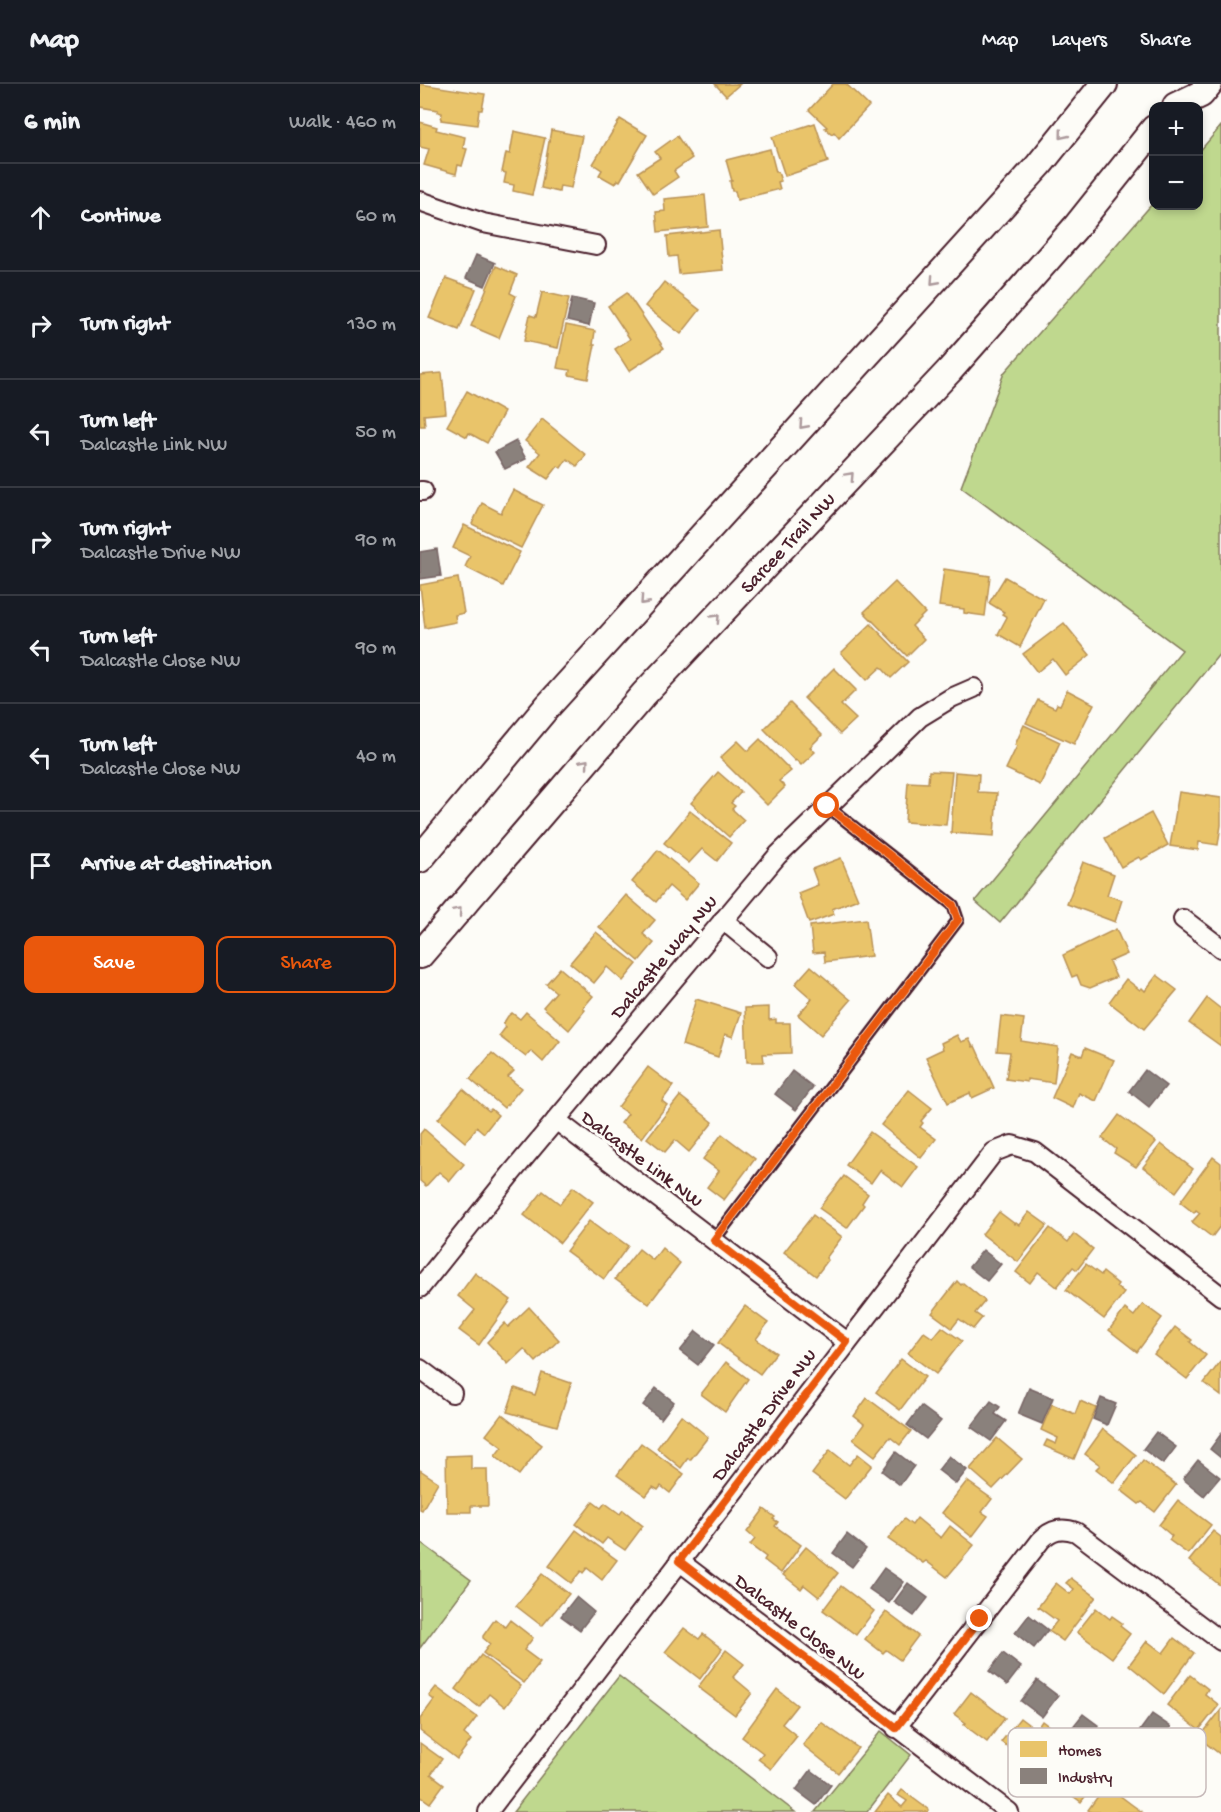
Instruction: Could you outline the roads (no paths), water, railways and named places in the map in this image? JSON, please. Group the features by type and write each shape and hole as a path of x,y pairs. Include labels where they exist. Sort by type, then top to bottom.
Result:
{"main road":[{"path":"1176,102 1187,84"},
{"path":"1182,102 1201,94 1209,84"},
{"path":"420,859 547,707 1039,165 1102,86"},
{"name":"Sarcee Trail NW","path":"420,955 644,694 958,361 1075,228 1149,135"}],"street":[{"path":"420,201 483,224 596,245"},
{"name":"Dalcastle Way NW","path":"420,1288 460,1235 777,855 920,717 951,698 974,688"},
{"path":"1184,919 1221,948"},
{"path":"723,920 768,957"},
{"name":"Dalcastle Link NW","path":"555,1120 847,1342"},
{"name":"Dalcastle Drive NW","path":"488,1812 994,1152 1011,1145 1035,1152 1221,1296"},
{"path":"420,1369 452,1394"},
{"path":"896,1728 1041,1540 1060,1529 1069,1529 1083,1536 1221,1641"},
{"name":"Dalcastle Close NW","path":"679,1561 1009,1812"}],"lane":[{"path":"714,1240 958,920 953,905 827,806"}]}
